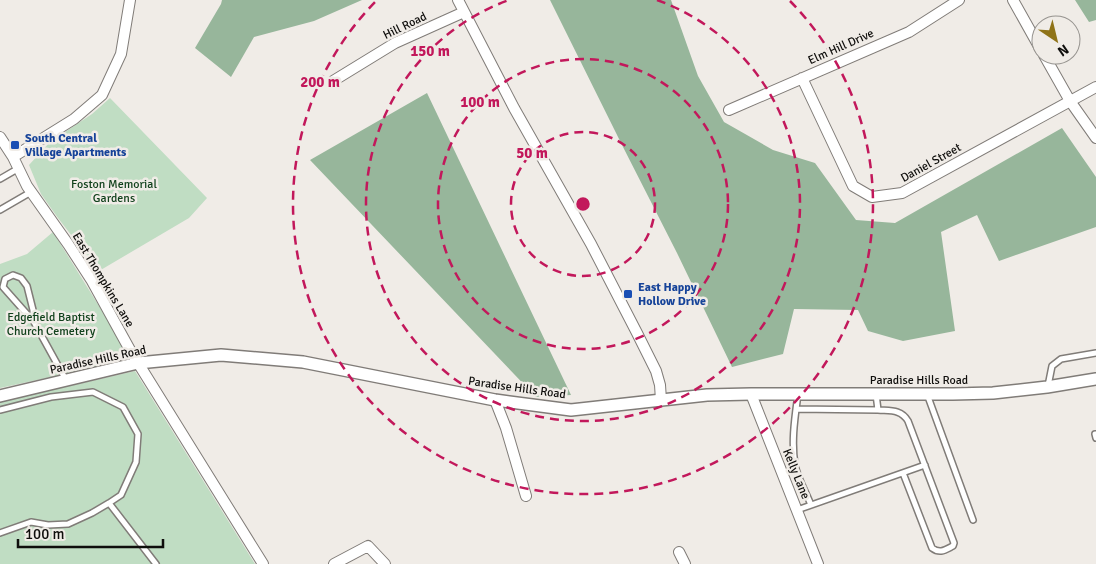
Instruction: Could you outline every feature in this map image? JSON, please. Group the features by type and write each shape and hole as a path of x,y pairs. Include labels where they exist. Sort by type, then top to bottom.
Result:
{"street":[{"path":"13,157 74,119 102,96 121,54 130,0"},
{"path":"458,0 514,108 591,244 637,333 656,371 662,400"},
{"name":"Elm Hill Drive","path":"729,110 908,32 959,0"},
{"path":"1012,0 1031,33"},
{"name":"Hill Road","path":"333,81 395,43 464,12"},
{"path":"1050,65 1070,101 1096,138"},
{"name":"Daniel Street","path":"802,78 853,186 872,196 902,193 1096,87"},
{"name":"East Thompkins Lane","path":"0,137 13,157 31,192 92,280 130,350 262,564"},
{"name":"Paradise Hills Road","path":"0,396 138,363 221,355 303,362 495,400 571,410 708,395 993,393 1096,379"},
{"name":"Kelly Lane","path":"751,394 818,564"},
{"path":"495,400 506,428 526,496"},
{"path":"334,564 368,546 385,564"},
{"path":"679,552 685,564"}],"lane":[{"path":"0,179 19,168"},
{"path":"0,210 31,192"},
{"path":"34,322 27,286 21,278 13,276 5,278 3,287 34,322 66,380"},
{"path":"1047,387 1052,366 1061,360 1096,353"},
{"path":"0,410 51,397 93,392 123,407 138,434 136,462 121,495 110,503 68,524 48,525 31,522 0,533"},
{"path":"798,394 794,433 795,464 811,505"},
{"path":"834,394 834,409"},
{"path":"876,394 878,410"},
{"path":"927,394 973,520"},
{"path":"796,409 878,410 900,413 905,416 954,543 953,546 940,552 932,548 903,473"},
{"path":"1096,434 1096,438"},
{"path":"797,510 924,465"},
{"path":"110,503 156,564"}],"green space":[{"path":"222,0 362,0 314,21 254,37 231,77 195,48"},
{"path":"550,0 671,0 698,76 724,122 773,150 815,163 856,220 895,223 1062,128 1096,177 1096,227 999,261 977,215 941,232 955,331 903,341 868,331 858,310 794,309 783,354 732,367"},
{"path":"1075,0 1096,0 1096,20 1089,22"},
{"path":"427,93 571,395 536,397 310,160"},
{"name":"Foston Memorial Gardens","path":"110,98 207,198 189,218 99,271 41,194 29,165 50,142 92,114"},
{"name":"Edgefield Baptist Church Cemetery","path":"53,232 117,335 124,349 122,357 111,364 0,388 0,264 27,254"},
{"path":"135,371 255,564 0,564 0,402"}],"place":[{"name":"South Central Village Apartments","path":"15,145"},
{"name":"East Happy Hollow Drive","path":"628,294"}]}
